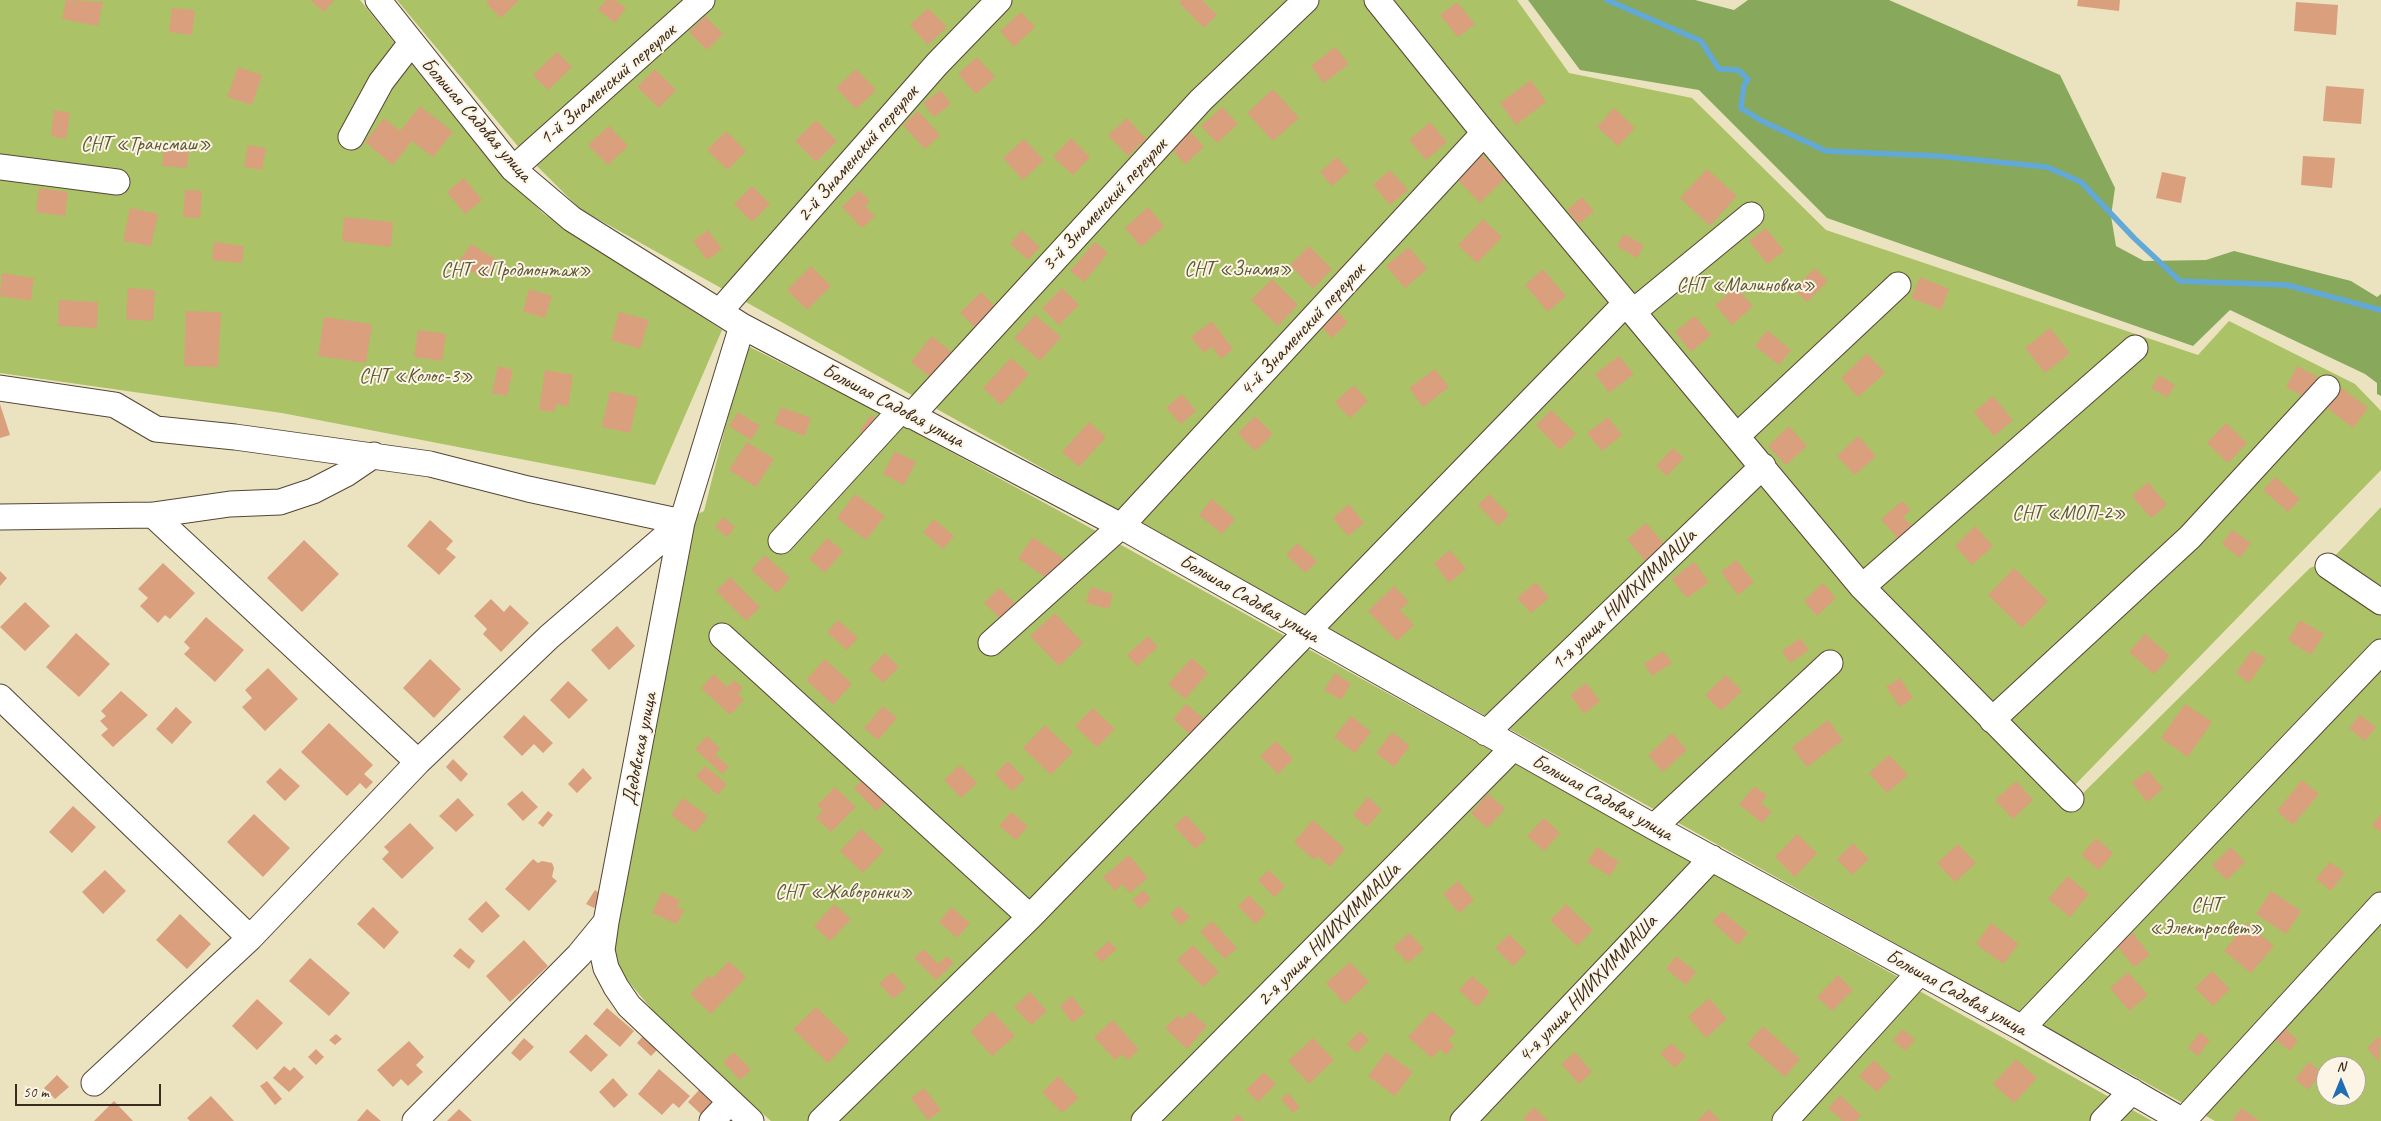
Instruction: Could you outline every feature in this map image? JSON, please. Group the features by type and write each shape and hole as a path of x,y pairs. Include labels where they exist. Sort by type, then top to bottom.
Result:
{"street":[{"name":"Большая Садовая улица","path":"378,0 513,169 572,219 742,326 1122,526 1486,733 1918,973 2022,1028 2183,1121"},
{"name":"2-й Знаменский переулок","path":"720,311 936,64 999,0"},
{"name":"3-й Знаменский переулок","path":"781,541 906,413 1201,100 1306,0"},
{"path":"1378,0 1484,133 1862,587 2071,799"},
{"name":"1-й Знаменский переулок","path":"513,169 692,4"},
{"path":"351,137 381,82 411,43"},
{"name":"4-й Знаменский переулок","path":"991,643 1122,526 1484,133"},
{"path":"0,167 117,182"},
{"path":"821,1121 1030,917 1307,632 1629,307 1751,215"},
{"path":"1737,436 1898,285"},
{"name":"Дедовская улица","path":"742,326 682,522 602,950 606,968 616,987 646,1023 751,1121"},
{"path":"1862,587 2135,348"},
{"path":"0,388 116,404 156,429 374,455 430,464 528,489 682,522"},
{"path":"1992,720 2190,536 2327,388"},
{"path":"0,517 153,515 230,504 280,502 313,491 338,478 374,455"},
{"name":"1-я улица НИИХИММАШа","path":"1486,733 1763,466"},
{"path":"153,515 418,762"},
{"path":"94,1084 250,938 418,762 549,637 682,522"},
{"path":"2328,566 2381,602"},
{"path":"722,636 1030,917"},
{"path":"2022,1028 2381,652"},
{"path":"1654,827 1830,663"},
{"path":"0,697 250,938"},
{"name":"2-я улица НИИХИММАШа","path":"1144,1121 1513,748"},
{"name":"4-я улица НИИХИММАШа","path":"1463,1121 1712,858"},
{"path":"2183,1121 2381,905"},
{"path":"415,1121 579,955 606,922"},
{"path":"1785,1121 1918,973"},
{"path":"2103,1121 2132,1091"},
{"path":"712,1121 730,1102"}],"green space":[{"path":"0,0 360,0 489,160 544,214 722,330 655,485 282,413 0,373"},
{"name":"СНТ «Знамя»","path":"397,0 1367,0 1613,304 1308,617 580,209 521,150"},
{"name":"СНТ «МОП-2»","path":"1390,0 1517,0 1569,73 1692,98 1826,230 2198,355 2229,321 2355,384 2381,411 2381,470 2071,789 1878,594"},
{"path":"1528,0 1695,0 1734,10 1748,0 1889,0 2060,75 2115,188 2111,216 2116,246 2144,261 2206,260 2234,251 2351,281 2377,297 2381,294 2381,396 2377,394 2377,383 2365,374 2230,310 2193,346 1827,218 1699,90 1580,70"},
{"name":"СНТ «Электросвет»","path":"1623,315 2067,809 2310,568 2331,560 2381,507 2381,1121 2215,1121 1324,626"},
{"name":"СНТ «Жаворонки»","path":"746,345 874,410 1096,531 1900,978 1772,1121 771,1121 670,1031 602,950 682,522 704,511"},
{"path":"1914,988 2152,1121 1795,1121"}],"building":[{"path":"66,0 103,2 98,26 62,19"},
{"path":"312,0 334,0 324,12"},
{"path":"489,0 519,0 501,18 486,3"},
{"path":"606,0 615,0 626,8 615,23 598,10"},
{"path":"1182,0 1202,0 1217,15 1204,28 1179,3"},
{"path":"2078,0 2120,0 2119,11 2077,6"},
{"path":"1457,2 1475,24 1458,37 1440,15"},
{"path":"2296,2 2338,5 2336,35 2294,31"},
{"path":"172,8 195,10 192,35 169,32"},
{"path":"928,8 947,27 928,45 910,25"},
{"path":"1021,12 1035,27 1014,47 1000,31"},
{"path":"705,16 723,34 707,50 689,32"},
{"path":"1335,47 1349,64 1324,83 1311,66"},
{"path":"557,52 572,67 548,90 533,75"},
{"path":"977,57 995,77 976,94 958,74"},
{"path":"238,67 262,75 252,105 227,97"},
{"path":"655,69 676,90 659,108 637,87"},
{"path":"856,69 876,90 856,109 836,88"},
{"path":"1531,80 1546,102 1516,125 1500,103"},
{"path":"2326,86 2364,89 2361,124 2323,121"},
{"path":"1273,89 1299,118 1273,141 1247,113"},
{"path":"941,90 951,104 934,117 923,103"},
{"path":"420,106 453,132 433,157 412,141 393,165 365,142 384,118 400,131"},
{"path":"1222,107 1238,124 1217,143 1201,126"},
{"path":"1614,108 1635,128 1618,146 1597,127"},
{"path":"54,110 70,113 66,139 51,136"},
{"path":"918,111 940,135 925,149 903,125"},
{"path":"1127,118 1146,139 1128,156 1108,135"},
{"path":"816,120 837,141 816,162 795,141"},
{"path":"1430,122 1447,142 1426,160 1409,140"},
{"path":"609,126 628,146 608,165 588,145"},
{"path":"726,131 746,151 728,170 707,150"},
{"path":"1190,131 1204,147 1185,164 1171,148"},
{"path":"1071,138 1090,157 1073,175 1053,157"},
{"path":"1024,139 1044,160 1023,180 1003,158"},
{"path":"248,145 266,148 262,170 244,167"},
{"path":"164,146 189,148 187,168 162,166"},
{"path":"1481,154 1505,178 1480,203 1456,178"},
{"path":"2303,156 2335,158 2332,188 2301,185"},
{"path":"1337,157 1349,171 1332,186 1320,172"},
{"path":"1707,169 1737,196 1710,226 1680,198"},
{"path":"1390,170 1408,190 1390,205 1373,185"},
{"path":"2162,172 2186,177 2181,203 2156,198"},
{"path":"464,178 482,200 465,214 447,192"},
{"path":"752,186 770,204 752,222 734,204"},
{"path":"39,188 68,192 65,216 36,212"},
{"path":"185,190 202,191 200,218 183,217"},
{"path":"859,190 870,201 865,206 875,216 862,228 842,207"},
{"path":"1582,197 1594,211 1579,224 1567,210"},
{"path":"1148,207 1164,226 1141,247 1125,228"},
{"path":"130,208 158,214 151,246 123,241"},
{"path":"344,217 393,222 391,247 342,241"},
{"path":"1483,219 1502,237 1477,263 1458,245"},
{"path":"1766,228 1784,251 1767,264 1749,241"},
{"path":"708,230 722,249 707,260 693,241"},
{"path":"1022,230 1040,247 1028,260 1010,244"},
{"path":"1624,234 1644,245 1637,258 1617,246"},
{"path":"214,242 244,246 242,263 212,260"},
{"path":"1095,242 1108,253 1084,282 1070,271"},
{"path":"471,244 497,260 485,280 458,263"},
{"path":"1309,246 1332,269 1313,289 1290,265"},
{"path":"1409,247 1427,269 1405,288 1386,266"},
{"path":"811,266 831,286 807,310 787,290"},
{"path":"1815,268 1828,281 1807,302 1794,289"},
{"path":"1543,269 1566,296 1548,312 1525,285"},
{"path":"2,273 34,278 31,301 0,296"},
{"path":"1920,277 1949,289 1941,310 1911,298"},
{"path":"1272,279 1298,305 1278,326 1251,300"},
{"path":"1736,287 1753,306 1732,325 1715,305"},
{"path":"128,288 155,290 153,321 126,319"},
{"path":"1062,288 1079,305 1059,325 1042,308"},
{"path":"529,289 552,296 545,318 523,312"},
{"path":"981,292 995,306 975,327 960,313"},
{"path":"59,300 98,302 97,328 58,326"},
{"path":"186,311 221,312 218,367 184,366"},
{"path":"619,312 649,320 640,349 611,340"},
{"path":"1338,312 1348,322 1332,338 1322,327"},
{"path":"1035,315 1061,337 1040,361 1014,338"},
{"path":"1695,316 1711,335 1691,352 1675,332"},
{"path":"324,317 372,324 366,363 318,356"},
{"path":"1212,321 1233,349 1221,359 1212,347 1204,353 1191,337"},
{"path":"2050,328 2070,353 2045,373 2025,348"},
{"path":"418,330 446,334 442,361 414,357"},
{"path":"1767,330 1791,350 1779,365 1755,346"},
{"path":"932,336 956,356 936,382 911,362"},
{"path":"1867,353 1885,373 1858,397 1841,378"},
{"path":"1619,356 1634,374 1609,393 1595,374"},
{"path":"1011,358 1029,374 1001,405 983,388"},
{"path":"498,366 513,370 507,396 492,393"},
{"path":"2297,366 2318,377 2306,398 2286,387"},
{"path":"1435,369 1449,387 1423,407 1409,388"},
{"path":"545,370 573,375 568,406 556,404 555,412 539,410"},
{"path":"2159,375 2175,385 2167,397 2151,388"},
{"path":"1354,385 1368,401 1350,418 1335,402"},
{"path":"2342,388 2368,408 2353,428 2326,407"},
{"path":"610,391 638,397 630,433 602,427"},
{"path":"1182,394 1196,411 1181,424 1166,408"},
{"path":"1993,396 2013,420 1994,436 1974,412"},
{"path":"0,404 10,435 0,438"},
{"path":"781,407 811,418 805,436 774,424"},
{"path":"1551,410 1576,434 1560,450 1536,425"},
{"path":"738,412 760,426 751,440 729,426"},
{"path":"871,415 880,421 869,437 860,431"},
{"path":"1255,416 1273,434 1255,451 1238,433"},
{"path":"1608,417 1622,435 1602,451 1587,433"},
{"path":"1089,422 1106,437 1079,467 1062,452"},
{"path":"2226,423 2247,443 2228,463 2207,443"},
{"path":"1789,426 1807,446 1786,465 1768,446"},
{"path":"1858,436 1876,456 1855,475 1837,456"},
{"path":"747,442 774,459 756,487 729,470"},
{"path":"1673,448 1684,458 1667,476 1656,466"},
{"path":"895,451 916,462 904,485 883,474"},
{"path":"2275,477 2300,499 2288,512 2263,490"},
{"path":"2148,482 2167,505 2151,518 2132,496"},
{"path":"855,494 885,516 866,540 837,518"},
{"path":"1489,494 1509,515 1498,526 1478,505"},
{"path":"1212,499 1235,519 1222,534 1199,515"},
{"path":"1902,501 1911,510 1903,517 1912,526 1898,539 1881,519"},
{"path":"1349,504 1364,523 1348,536 1333,518"},
{"path":"723,517 735,527 727,537 715,527"},
{"path":"934,519 954,536 943,549 923,532"},
{"path":"430,520 453,541 446,549 456,557 439,575 407,546"},
{"path":"1646,523 1666,546 1647,563 1627,539"},
{"path":"1975,526 1993,546 1972,565 1955,546"},
{"path":"2232,530 2251,543 2240,558 2222,544"},
{"path":"1033,537 1064,559 1049,580 1018,558"},
{"path":"827,538 843,551 825,573 809,559"},
{"path":"304,540 339,574 302,612 267,578"},
{"path":"1297,543 1317,561 1306,573 1286,555"},
{"path":"1450,550 1466,569 1449,583 1434,563"},
{"path":"765,555 790,578 777,593 751,570"},
{"path":"1736,560 1754,582 1738,595 1721,572"},
{"path":"1694,562 1709,582 1687,598 1672,579"},
{"path":"163,563 195,593 170,619 165,615 158,623 140,606 148,598 138,589"},
{"path":"2014,568 2048,601 2022,628 1988,595"},
{"path":"0,571 7,578 0,586"},
{"path":"730,577 760,607 746,621 716,591"},
{"path":"1536,582 1549,598 1531,613 1517,598"},
{"path":"1823,583 1836,598 1817,616 1804,601"},
{"path":"1394,586 1409,602 1400,610 1414,625 1397,641 1368,611"},
{"path":"1091,587 1113,594 1109,609 1086,603"},
{"path":"999,588 1015,603 1000,618 984,603"},
{"path":"491,599 504,612 510,605 529,623 501,652 483,634 487,629 474,616"},
{"path":"25,602 50,626 25,651 0,627"},
{"path":"1055,613 1083,643 1059,666 1030,636"},
{"path":"206,617 244,650 215,682 184,654 190,648 184,642"},
{"path":"838,620 858,638 847,650 827,632"},
{"path":"2300,620 2324,634 2311,655 2288,640"},
{"path":"617,626 635,646 609,670 591,650"},
{"path":"76,633 110,664 79,697 46,667"},
{"path":"2145,634 2170,656 2154,674 2129,652"},
{"path":"1148,636 1158,647 1137,666 1127,655"},
{"path":"1800,638 1809,650 1790,663 1782,651"},
{"path":"2252,650 2266,659 2249,683 2236,673"},
{"path":"1663,651 1672,663 1652,676 1644,664"},
{"path":"885,653 899,667 883,683 869,669"},
{"path":"1192,658 1208,673 1185,699 1168,684"},
{"path":"430,659 461,689 434,718 403,688"},
{"path":"825,659 852,684 833,705 806,680"},
{"path":"268,668 298,699 265,731 242,707 252,698 245,690"},
{"path":"1335,673 1351,684 1341,700 1324,690"},
{"path":"714,674 727,687 734,680 743,688 738,694 744,700 730,715 701,688"},
{"path":"1726,675 1742,691 1721,711 1705,695"},
{"path":"1900,678 1913,698 1900,707 1886,687"},
{"path":"568,681 588,700 569,719 550,700"},
{"path":"1586,683 1600,701 1584,714 1570,695"},
{"path":"121,691 148,715 113,747 101,735 108,729 100,721 106,716 101,711"},
{"path":"1186,704 1204,719 1191,735 1173,719"},
{"path":"2185,704 2212,722 2188,757 2161,738"},
{"path":"883,706 897,718 878,740 864,728"},
{"path":"176,707 192,722 172,744 156,729"},
{"path":"1093,708 1115,729 1097,747 1075,726"},
{"path":"524,715 553,743 543,753 534,744 522,756 503,737"},
{"path":"2360,715 2376,727 2365,741 2349,728"},
{"path":"1351,716 1371,732 1355,753 1334,737"},
{"path":"1828,720 1843,740 1807,767 1792,747"},
{"path":"329,723 373,765 364,774 373,782 366,789 360,783 347,796 301,752"},
{"path":"1045,725 1073,752 1051,775 1023,748"},
{"path":"1392,732 1410,746 1394,767 1376,753"},
{"path":"1672,733 1687,750 1663,772 1648,755"},
{"path":"707,736 720,749 715,754 729,767 722,774 695,749"},
{"path":"1276,741 1293,759 1278,774 1260,756"},
{"path":"1889,755 1908,775 1887,793 1869,773"},
{"path":"453,759 468,774 461,782 446,767"},
{"path":"1008,761 1025,779 1012,791 995,774"},
{"path":"960,765 977,783 961,798 944,780"},
{"path":"705,766 727,784 718,795 696,776"},
{"path":"280,768 300,786 285,801 266,782"},
{"path":"583,768 592,778 577,793 568,784"},
{"path":"2148,770 2163,789 2147,802 2132,783"},
{"path":"863,779 886,802 876,811 854,788"},
{"path":"2302,780 2319,794 2293,825 2277,811"},
{"path":"2016,781 2033,800 2013,819 1995,800"},
{"path":"1755,786 1767,796 1761,803 1772,812 1762,823 1739,804"},
{"path":"835,787 856,807 831,832 816,818 823,810 817,805"},
{"path":"522,791 538,807 523,821 507,804"},
{"path":"1488,794 1505,809 1487,828 1471,813"},
{"path":"1368,797 1382,810 1367,827 1353,815"},
{"path":"458,798 474,815 456,832 439,816"},
{"path":"683,798 708,816 695,833 671,815"},
{"path":"73,806 96,827 72,853 49,832"},
{"path":"548,811 553,815 543,827 538,823"},
{"path":"1011,812 1028,826 1016,840 999,826"},
{"path":"254,814 290,848 263,877 227,842"},
{"path":"2381,814 2381,832 2372,826"},
{"path":"1186,815 1207,838 1195,849 1174,826"},
{"path":"1544,818 1560,833 1544,851 1527,836"},
{"path":"1313,820 1345,849 1330,867 1317,856 1314,860 1294,842"},
{"path":"410,823 434,848 402,879 382,859 389,852 384,847"},
{"path":"861,829 884,850 863,873 840,851"},
{"path":"1797,834 1817,853 1795,877 1775,857"},
{"path":"2096,838 2113,853 2099,870 2081,855"},
{"path":"1853,843 1869,859 1852,875 1837,859"},
{"path":"1958,844 1976,863 1955,882 1937,863"},
{"path":"1597,847 1619,862 1610,876 1587,862"},
{"path":"2231,847 2245,862 2227,880 2212,865"},
{"path":"1129,855 1148,878 1130,893 1122,884 1115,891 1103,877"},
{"path":"533,859 538,863 542,861 552,863 554,868 552,877 557,881 529,911 505,889"},
{"path":"2330,862 2345,873 2331,891 2316,879"},
{"path":"105,870 126,891 103,914 82,892"},
{"path":"1269,870 1285,886 1274,897 1258,880"},
{"path":"2068,876 2089,894 2070,917 2048,899"},
{"path":"1458,881 1474,900 1459,913 1443,894"},
{"path":"595,890 602,895 594,908 586,904"},
{"path":"1143,890 1151,899 1140,909 1132,900"},
{"path":"2271,891 2301,911 2286,934 2256,914"},
{"path":"662,892 680,900 677,907 684,910 677,924 652,913"},
{"path":"1249,895 1266,913 1255,924 1238,906"},
{"path":"486,901 500,916 482,933 468,919"},
{"path":"834,904 851,919 830,941 814,926"},
{"path":"1566,904 1593,930 1577,946 1550,920"},
{"path":"1179,906 1190,917 1181,925 1170,914"},
{"path":"373,907 399,932 384,949 357,924"},
{"path":"951,907 970,923 957,938 939,922"},
{"path":"1722,911 1748,933 1738,945 1712,922"},
{"path":"180,914 211,944 187,969 156,940"},
{"path":"1212,921 1237,948 1225,959 1200,932"},
{"path":"1991,923 2019,944 2003,964 1976,944"},
{"path":"2247,923 2274,946 2251,973 2224,951"},
{"path":"1409,933 1424,949 1408,963 1393,947"},
{"path":"2133,933 2150,955 2134,967 2117,946"},
{"path":"1509,934 1527,952 1513,966 1495,948"},
{"path":"524,940 548,966 510,1002 486,976"},
{"path":"1109,941 1117,949 1102,962 1094,954"},
{"path":"1193,945 1219,972 1203,987 1177,960"},
{"path":"460,948 475,961 469,969 453,956"},
{"path":"924,949 938,964 947,956 954,963 936,980 914,958"},
{"path":"1676,956 1696,972 1686,985 1666,969"},
{"path":"310,958 350,993 329,1016 289,981"},
{"path":"729,961 746,977 711,1014 690,994 709,975 712,979"},
{"path":"1350,962 1369,982 1345,1004 1326,983"},
{"path":"2212,971 2230,989 2213,1006 2195,988"},
{"path":"893,972 906,988 893,999 879,983"},
{"path":"2128,972 2148,995 2129,1011 2110,988"},
{"path":"1838,975 1853,990 1832,1011 1817,997"},
{"path":"1472,976 1490,992 1477,1007 1459,990"},
{"path":"1030,992 1047,1011 1031,1025 1014,1007"},
{"path":"1072,996 1085,1013 1072,1023 1060,1006"},
{"path":"1709,998 1727,1019 1706,1038 1688,1017"},
{"path":"257,999 283,1023 257,1050 232,1026"},
{"path":"816,1007 850,1040 828,1063 793,1029"},
{"path":"607,1008 634,1031 620,1047 593,1024"},
{"path":"992,1011 1015,1036 992,1056 970,1032"},
{"path":"1190,1011 1207,1026 1187,1049 1165,1028 1178,1015 1183,1019"},
{"path":"1432,1011 1456,1032 1448,1040 1454,1046 1446,1055 1440,1049 1432,1058 1408,1037"},
{"path":"1113,1020 1139,1050 1127,1060 1122,1054 1115,1060 1094,1037"},
{"path":"1763,1026 1800,1059 1785,1077 1747,1044"},
{"path":"2282,1026 2298,1040 2290,1051 2273,1038"},
{"path":"1903,1029 1915,1040 1905,1051 1893,1040"},
{"path":"1360,1031 1369,1040 1357,1053 1347,1044"},
{"path":"2200,1032 2210,1040 2198,1056 2188,1048"},
{"path":"336,1034 342,1039 335,1045 329,1040"},
{"path":"586,1034 608,1055 591,1072 569,1052"},
{"path":"644,1035 659,1048 651,1056 637,1043"},
{"path":"2379,1036 2381,1038 2379,1062 2367,1048"},
{"path":"524,1038 534,1047 520,1061 511,1053"},
{"path":"1313,1038 1334,1060 1309,1084 1288,1061"},
{"path":"409,1041 424,1057 416,1065 423,1072 408,1086 401,1079 393,1087 377,1070"},
{"path":"1671,1043 1686,1056 1675,1068 1660,1054"},
{"path":"316,1049 324,1057 316,1065 308,1057"},
{"path":"734,1052 751,1070 740,1080 723,1062"},
{"path":"1386,1052 1413,1072 1395,1096 1368,1076"},
{"path":"1575,1052 1592,1072 1579,1084 1561,1064"},
{"path":"2016,1059 2037,1078 2014,1103 1993,1084"},
{"path":"1874,1060 1891,1077 1877,1092 1859,1076"},
{"path":"2309,1062 2316,1068 2316,1080 2308,1090 2295,1079"},
{"path":"284,1066 290,1071 294,1067 304,1077 289,1092 273,1078"},
{"path":"659,1069 690,1096 679,1108 673,1103 662,1115 638,1094"},
{"path":"1264,1072 1276,1084 1258,1102 1246,1090"},
{"path":"57,1075 69,1087 55,1099 44,1088"},
{"path":"1058,1076 1079,1098 1062,1113 1042,1092"},
{"path":"613,1078 628,1095 614,1108 599,1092"},
{"path":"267,1081 282,1099 275,1105 260,1086"},
{"path":"924,1088 941,1110 928,1120 911,1098"},
{"path":"700,1089 718,1104 705,1118 688,1102"},
{"path":"1288,1093 1300,1107 1293,1113 1281,1099"},
{"path":"1840,1095 1861,1115 1856,1121 1843,1121 1828,1108"},
{"path":"211,1096 234,1121 190,1121 187,1118"},
{"path":"114,1101 133,1121 94,1121"},
{"path":"1534,1107 1548,1121 1526,1121 1523,1118"},
{"path":"2241,1108 2260,1121 2232,1121"},
{"path":"367,1109 381,1121 357,1121"},
{"path":"459,1109 472,1121 447,1121"},
{"path":"1709,1109 1720,1121 1697,1121"},
{"path":"1238,1114 1244,1121 1231,1121"}],"waterway":[{"path":"1607,0 1701,41 1719,69 1738,70 1748,79 1744,85 1741,108 1762,121 1826,151 1938,156 2047,167 2081,182 2134,238 2180,281 2287,285 2381,310"}],"park label":[{"name":"СНТ «Трансмаш»","path":"146,145"},
{"name":"СНТ «Продмонтаж»","path":"516,271"},
{"name":"СНТ «Малиновка»","path":"1746,286"},
{"name":"СНТ «Колос-3»","path":"416,377"}]}
